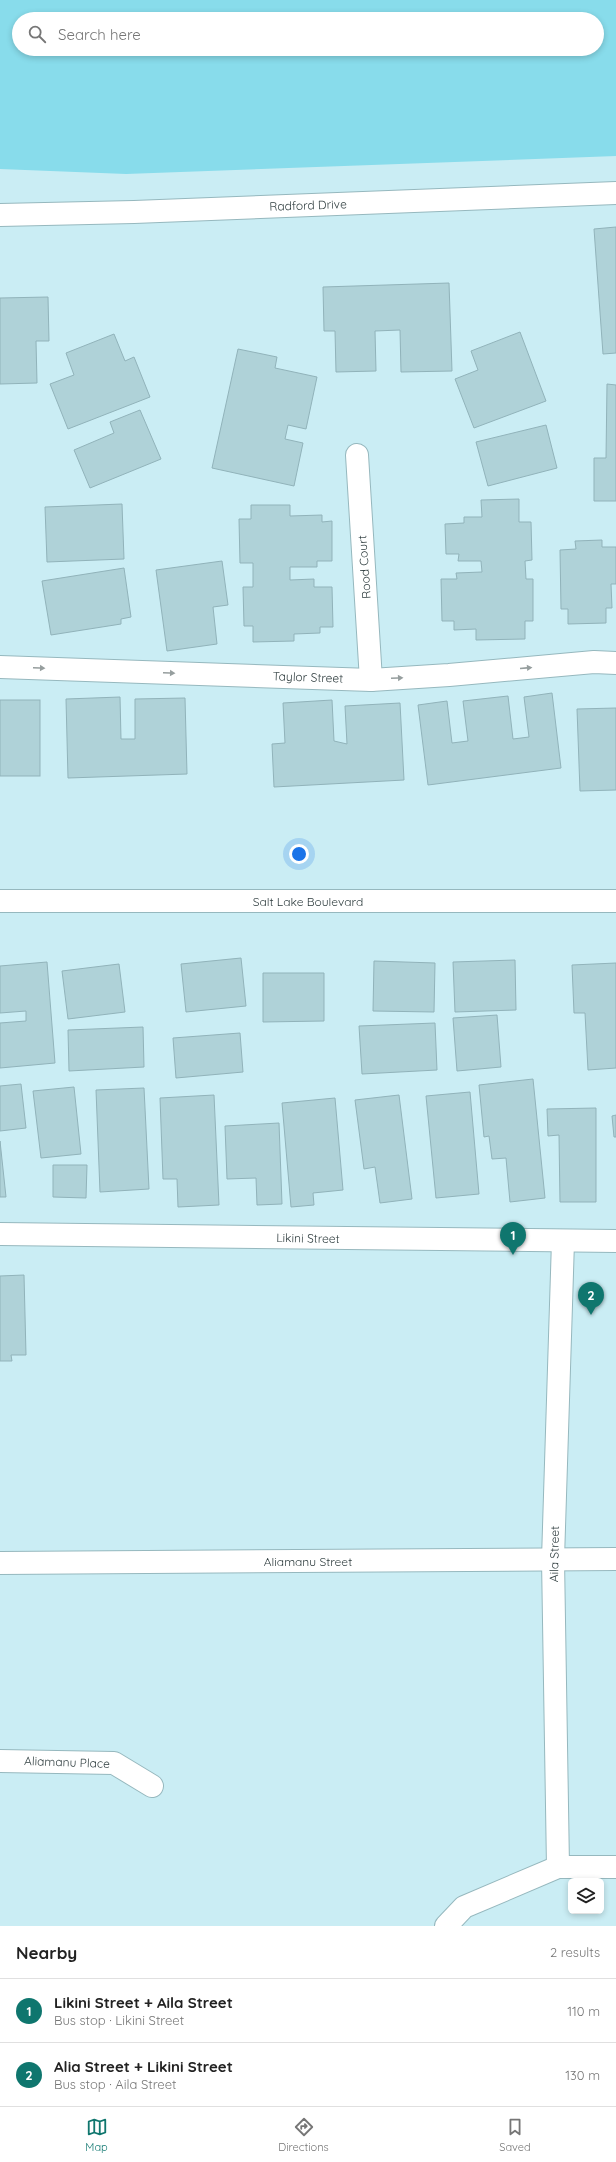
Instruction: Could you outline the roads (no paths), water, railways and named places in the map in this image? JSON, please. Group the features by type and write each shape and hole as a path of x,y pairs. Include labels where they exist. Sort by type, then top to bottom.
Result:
{"street":[{"name":"Radford Drive","path":"0,215 134,212 616,193"},
{"name":"Rood Court","path":"357,455 371,680"},
{"name":"Taylor Street","path":"0,667 371,680 449,675 594,662 616,663"},
{"name":"Salt Lake Boulevard","path":"0,901 616,901"},
{"name":"Likini Street","path":"0,1234 616,1241"},
{"name":"Aila Street","path":"558,1867 553,1559 563,1241"},
{"name":"Aliamanu Street","path":"0,1563 616,1559"},
{"name":"Aliamanu Place","path":"0,1761 114,1763 152,1786"},
{"path":"446,1926 464,1907 558,1867 616,1867"}],"place":[{"name":"Likini Street + Aila Street","path":"513,1255"},
{"name":"Alia Street + Likini Street","path":"591,1315"}]}
